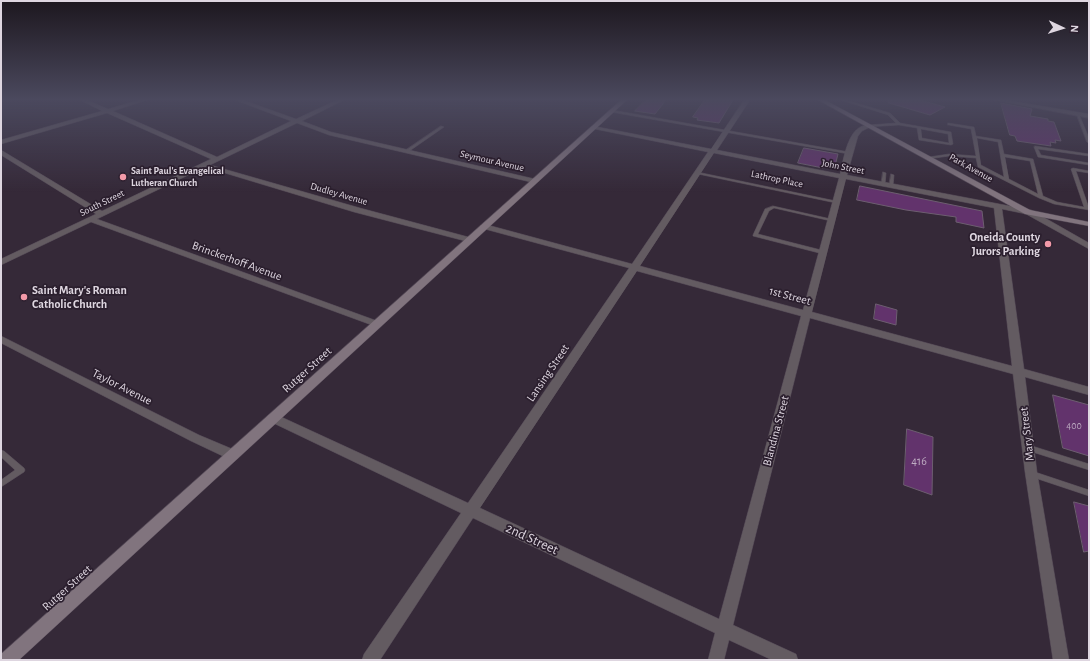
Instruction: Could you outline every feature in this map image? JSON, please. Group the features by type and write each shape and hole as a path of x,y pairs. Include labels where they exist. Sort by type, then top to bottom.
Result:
{"street":[{"path":"1,142 39,131"},
{"path":"153,131 216,159"},
{"name":"South Street","path":"1,262 275,131"},
{"name":"Seymour Avenue","path":"323,131 535,181"},
{"name":"Rutger Street","path":"7,660 484,226 591,131"},
{"name":"John Street","path":"609,131 1089,224"},
{"name":"Lansing Street","path":"370,660 726,131"},
{"path":"836,202 849,153 857,131"},
{"name":"Park Avenue","path":"877,131 1089,246"},
{"path":"1,152 102,214"},
{"name":"Dudley Avenue","path":"204,165 357,210 469,240"},
{"name":"Blandina Street","path":"716,660 836,202"},
{"name":"Mary Street","path":"998,207 1032,474 1061,660"},
{"name":"Brinckerhoff Avenue","path":"90,219 377,324"},
{"name":"1st Street","path":"484,226 1089,391"},
{"name":"Taylor Avenue","path":"1,339 196,438 233,455"},
{"name":"2nd Street","path":"273,418 790,660"}],"lane":[{"path":"406,151 438,131"},
{"path":"726,131 849,153"},
{"path":"919,131 920,139 951,144 950,133 939,131"},
{"path":"974,131 979,166 1041,198 1056,203 1088,209"},
{"path":"1084,131 1089,142"},
{"path":"975,137 1000,141 1007,180"},
{"path":"1089,155 1036,147 1039,156 1089,164"},
{"path":"929,158 949,155 978,157"},
{"path":"1002,155 1032,160 1041,198"},
{"path":"1088,209 1073,169 1089,172"},
{"name":"Lathrop Place","path":"698,173 836,202"},
{"path":"883,184 884,173"},
{"path":"891,186 892,175"},
{"path":"823,252 755,235 767,210 773,207 831,220"},
{"path":"1029,448 1089,467"},
{"path":"1,453 21,470 1,484"},
{"path":"1032,474 1089,493"}],"building":[{"path":"1009,131 1057,131 1061,141 1055,140 1056,143 1050,142 1051,146 1017,141 1015,136 1010,135"},
{"path":"804,148 838,154 835,166 824,164 823,168 798,163"},
{"path":"860,186 982,211 984,228 956,222 956,217 906,210 857,200"},
{"path":"876,304 897,310 896,325 874,319"},
{"path":"1053,395 1089,405 1089,456 1063,448"},
{"path":"907,429 933,437 932,495 904,485"},
{"path":"1074,502 1089,506 1089,551 1084,552"}],"place":[{"name":"Saint Paul's Evangelical Lutheran Church","path":"123,177"},
{"name":"Oneida County Jurors Parking","path":"1048,244"},
{"name":"Saint Mary's Roman Catholic Church","path":"24,297"}]}
